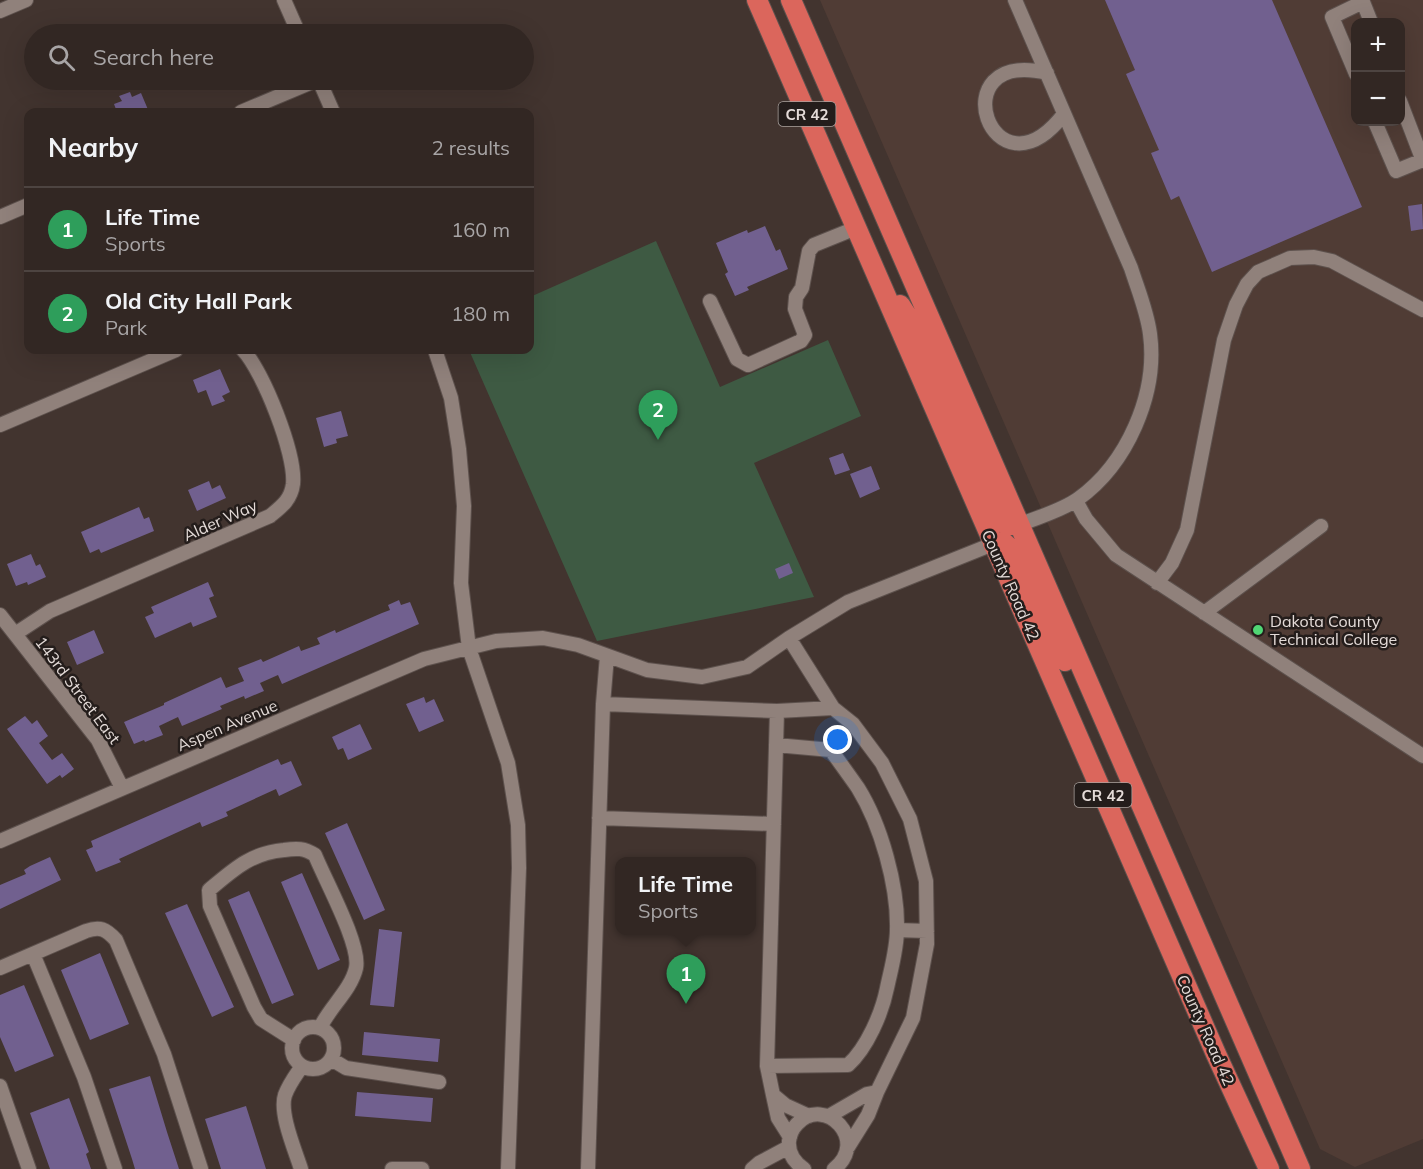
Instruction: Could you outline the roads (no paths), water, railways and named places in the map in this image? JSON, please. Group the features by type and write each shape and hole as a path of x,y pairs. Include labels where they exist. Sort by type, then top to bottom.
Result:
{"highway":[{"name":"County Road 42","path":"757,0 1207,1033 1269,1169"},
{"path":"783,0 805,32"},
{"name":"County Road 42","path":"791,0 1300,1169"},
{"path":"875,271 919,334 1000,516 1007,525 1019,525"},
{"path":"993,544 1003,542 1013,551 1090,719 1105,748 1131,781"}],"street":[{"path":"0,11 26,0"},
{"path":"284,0 295,24"},
{"path":"1015,0 1131,268 1146,313 1150,337 1150,367 1146,393 1125,447 1098,483 1076,501 1019,525"},
{"path":"1355,72 1332,17 1364,1 1370,18"},
{"path":"1047,73 1026,69 1006,72 999,77 988,91 984,101 988,122 1001,138 1023,144 1035,141 1046,134 1064,114"},
{"path":"251,108 294,90"},
{"path":"323,90 331,108"},
{"path":"1377,126 1396,171 1423,160 1420,144 1405,110"},
{"path":"0,217 24,207"},
{"path":"710,301 738,359 748,365 801,341 805,335 795,309 796,297 802,288 809,251 814,245 856,228"},
{"path":"1157,583 1172,563 1186,530 1224,340 1236,305 1247,284 1258,272 1290,258 1314,257 1332,261 1423,310"},
{"path":"0,425 167,354"},
{"name":"Alder Way","path":"15,634 50,611 270,516 287,503 293,483 290,457 281,424 252,359 247,354"},
{"path":"436,354 451,398 459,449 464,506 461,583 469,648 508,764 518,825 519,868 508,1169"},
{"path":"1076,501 1086,519 1116,555 1423,756"},
{"path":"1204,613 1321,526"},
{"name":"Aspen Avenue","path":"0,841 424,659 496,641 543,638 578,645 647,670 702,677 747,667 848,602 993,544"},
{"name":"143rd Street East","path":"0,615 98,740 122,788"},
{"path":"789,638 833,708 853,724 882,763 910,819 926,881 927,944 913,1018 868,1115 846,1157 834,1169"},
{"path":"588,1169 603,704 607,656"},
{"path":"603,704 777,711 833,708"},
{"path":"777,711 767,1066 778,1118 789,1142 791,1156 804,1169"},
{"path":"767,1066 848,1065 856,1057 883,1008 897,930 890,868 859,790 831,750 776,745"},
{"path":"599,819 774,824"},
{"path":"294,1040 261,1019 254,1008 210,906 209,890 252,857 270,851 304,848 315,855 355,949 356,968 350,983 326,1015 320,1028"},
{"path":"0,968 96,928 107,930 116,940 164,1054 201,1169"},
{"path":"897,930 927,931"},
{"path":"33,954 84,1077 115,1169"},
{"path":"304,1028 320,1028 326,1030 333,1041 331,1059 323,1067 302,1066 293,1054 294,1040 304,1028"},
{"path":"331,1059 346,1068 439,1082"},
{"path":"301,1169 284,1111 284,1097 302,1066"},
{"path":"0,1086 29,1169"},
{"path":"828,1116 867,1094 877,1092"},
{"path":"773,1095 785,1105 809,1116"},
{"path":"752,1169 789,1142 800,1120 819,1114 837,1121 843,1128 847,1137 846,1157"},
{"path":"396,1169 422,1169"}],"place":[{"name":"Old City Hall Park","path":"658,440"},
{"name":"Dakota County Technical College","path":"1258,630"},
{"name":"Life Time","path":"686,1004"}]}
